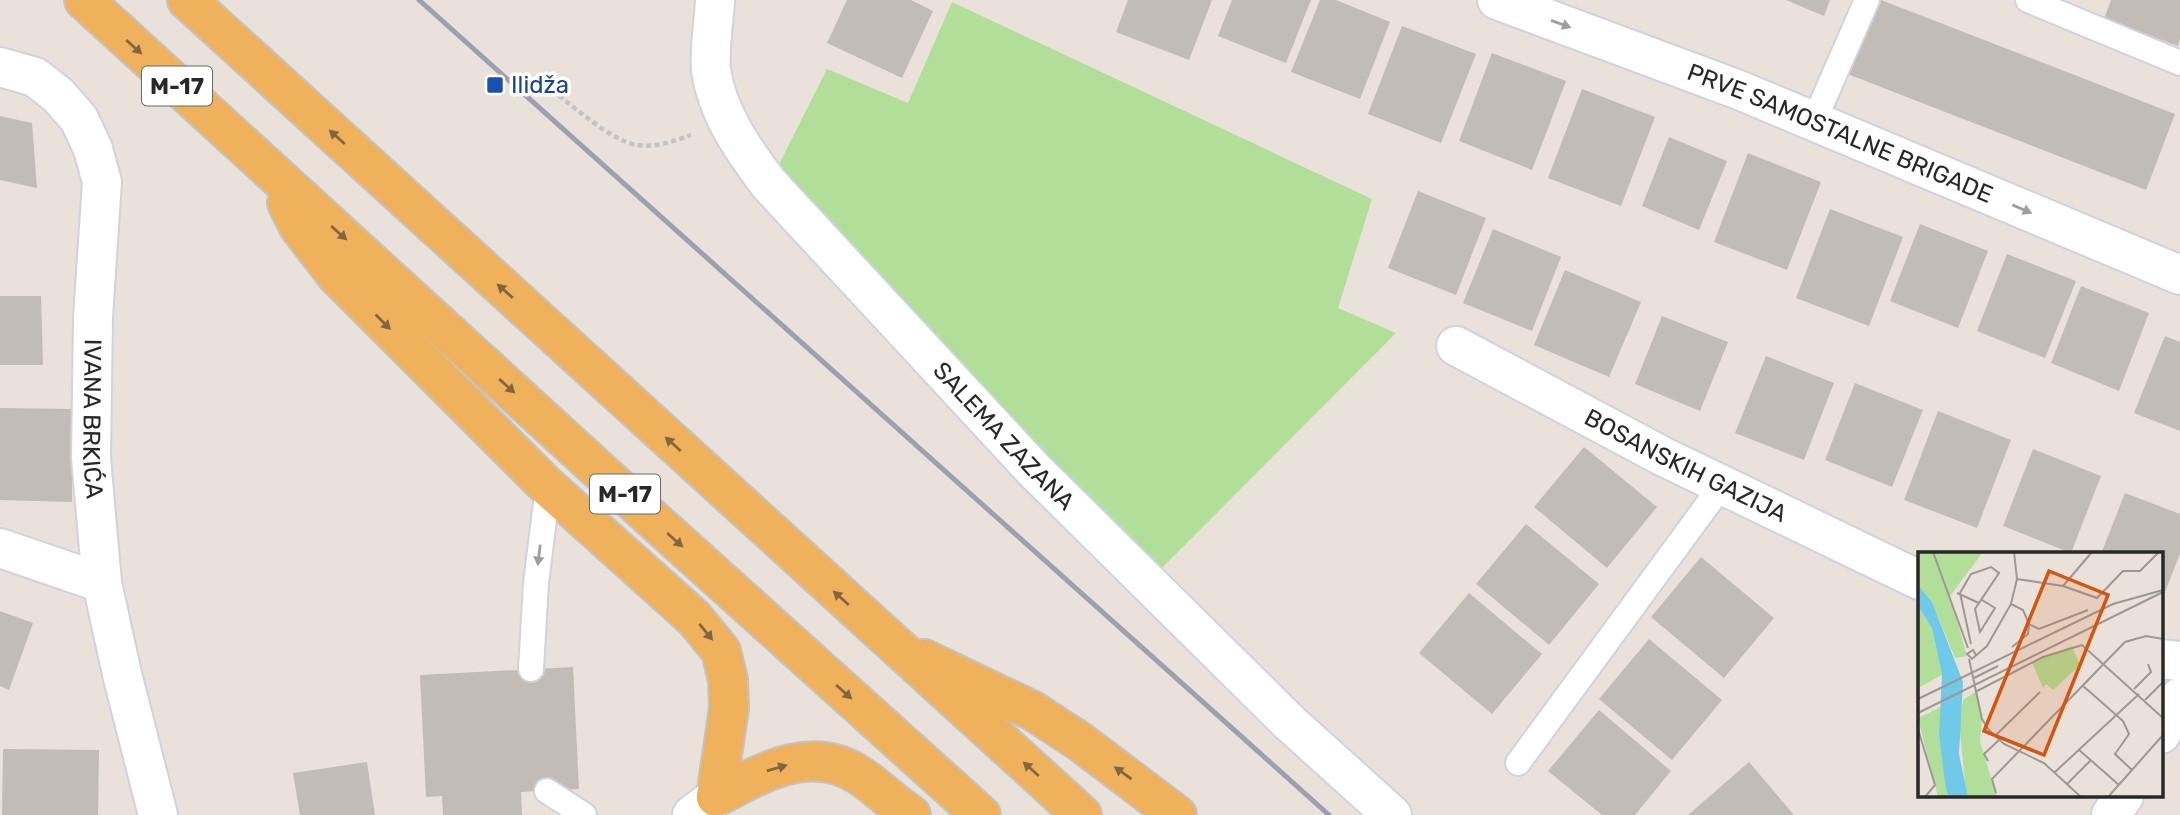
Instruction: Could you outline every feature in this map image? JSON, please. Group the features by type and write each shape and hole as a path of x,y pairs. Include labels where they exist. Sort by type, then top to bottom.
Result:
{"highway":[{"name":"M-17","path":"84,0 981,815"},
{"name":"M-17","path":"187,0 891,644 1082,815"},
{"path":"271,170 299,227 336,275 548,487 694,618 721,650 728,680 729,708 704,806"},
{"path":"891,644 988,687 1033,711 1091,749 1177,815"},
{"path":"704,806 770,769 797,762 832,763 858,775 911,815"}],"street":[{"name":"SALEMA ZAZANA","path":"715,0 711,69 724,114 745,152 769,184 1033,469 1290,723 1392,815"},
{"name":"PRVE SAMOSTALNE BRIGADE","path":"1512,3 1739,90 2180,275"},
{"name":"IVANA BRKIĆA","path":"0,66 35,78 58,95 79,119 93,149 102,182 93,317 92,458 103,583 122,674 158,815"},
{"name":"BOSANSKIH GAZIJA","path":"1456,346 1662,456 1918,580"},
{"path":"0,548 103,583"},
{"path":"2162,659 2180,662"},
{"path":"2162,732 2180,697"},
{"path":"2111,815 2123,798"}],"lane":[{"path":"1814,121 1867,0"},
{"path":"2028,0 2180,63"},
{"path":"1518,763 1722,485"},
{"path":"531,670 536,583 548,487"},
{"path":"547,791 582,815"}],"path":[{"path":"546,85 608,132 636,145 665,144 699,132 724,114"}],"green space":[{"path":"952,2 1372,199 1338,308 1396,333 1148,582 769,184 827,69 908,103"}],"building":[{"path":"847,0 911,0 933,11 902,78 827,43"},
{"path":"1128,0 1212,0 1189,60 1116,32"},
{"path":"1232,0 1311,0 1286,63 1218,36"},
{"path":"1320,0 1336,0 1390,22 1360,99 1291,72"},
{"path":"1786,0 1830,0 1824,16"},
{"path":"1873,0 1881,0 2175,114 2146,190 1845,73"},
{"path":"2111,0 2180,0 2178,46 2104,19"},
{"path":"1402,26 1476,54 1441,143 1368,114"},
{"path":"1492,53 1566,81 1532,170 1459,141"},
{"path":"1582,89 1655,117 1621,206 1548,178"},
{"path":"0,116 32,123 37,188 0,180"},
{"path":"1669,137 1727,161 1699,230 1642,206"},
{"path":"1748,153 1821,182 1787,270 1714,242"},
{"path":"1418,191 1486,218 1456,295 1388,268"},
{"path":"1830,209 1903,237 1869,326 1796,298"},
{"path":"1920,224 1988,251 1958,328 1890,301"},
{"path":"1493,229 1561,257 1532,331 1463,303"},
{"path":"2007,254 2076,281 2045,358 1977,331"},
{"path":"1565,270 1641,302 1609,377 1534,345"},
{"path":"2081,286 2149,313 2119,391 2051,363"},
{"path":"0,296 41,296 43,365 0,365"},
{"path":"1662,316 1728,342 1700,411 1635,384"},
{"path":"2165,336 2180,342 2180,431 2134,413"},
{"path":"1766,356 1834,383 1804,460 1735,433"},
{"path":"1855,383 1923,410 1892,487 1825,460"},
{"path":"0,408 72,409 72,502 0,500"},
{"path":"1938,411 2011,440 1977,528 1904,500"},
{"path":"1584,447 1657,507 1607,568 1534,507"},
{"path":"2033,449 2101,476 2071,552 2003,526"},
{"path":"2125,493 2180,514 2180,554 2163,597 2162,552 2102,552"},
{"path":"1526,524 1599,584 1549,645 1476,584"},
{"path":"1701,557 1774,618 1724,678 1651,617"},
{"path":"1469,593 1542,654 1492,714 1419,653"},
{"path":"0,611 33,623 9,690 0,686"},
{"path":"1649,639 1722,700 1672,760 1599,699"},
{"path":"573,667 579,789 521,792 522,815 443,815 442,796 426,797 420,675"},
{"path":"1599,710 1671,771 1635,815 1602,815 1548,771"},
{"path":"3,749 99,750 98,815 2,815"},
{"path":"367,762 375,815 300,815 293,773"},
{"path":"1749,762 1794,815 1688,815"}],"railway":[{"path":"419,0 1329,815"}],"place":[{"name":"Ilidža","path":"495,85"}]}
